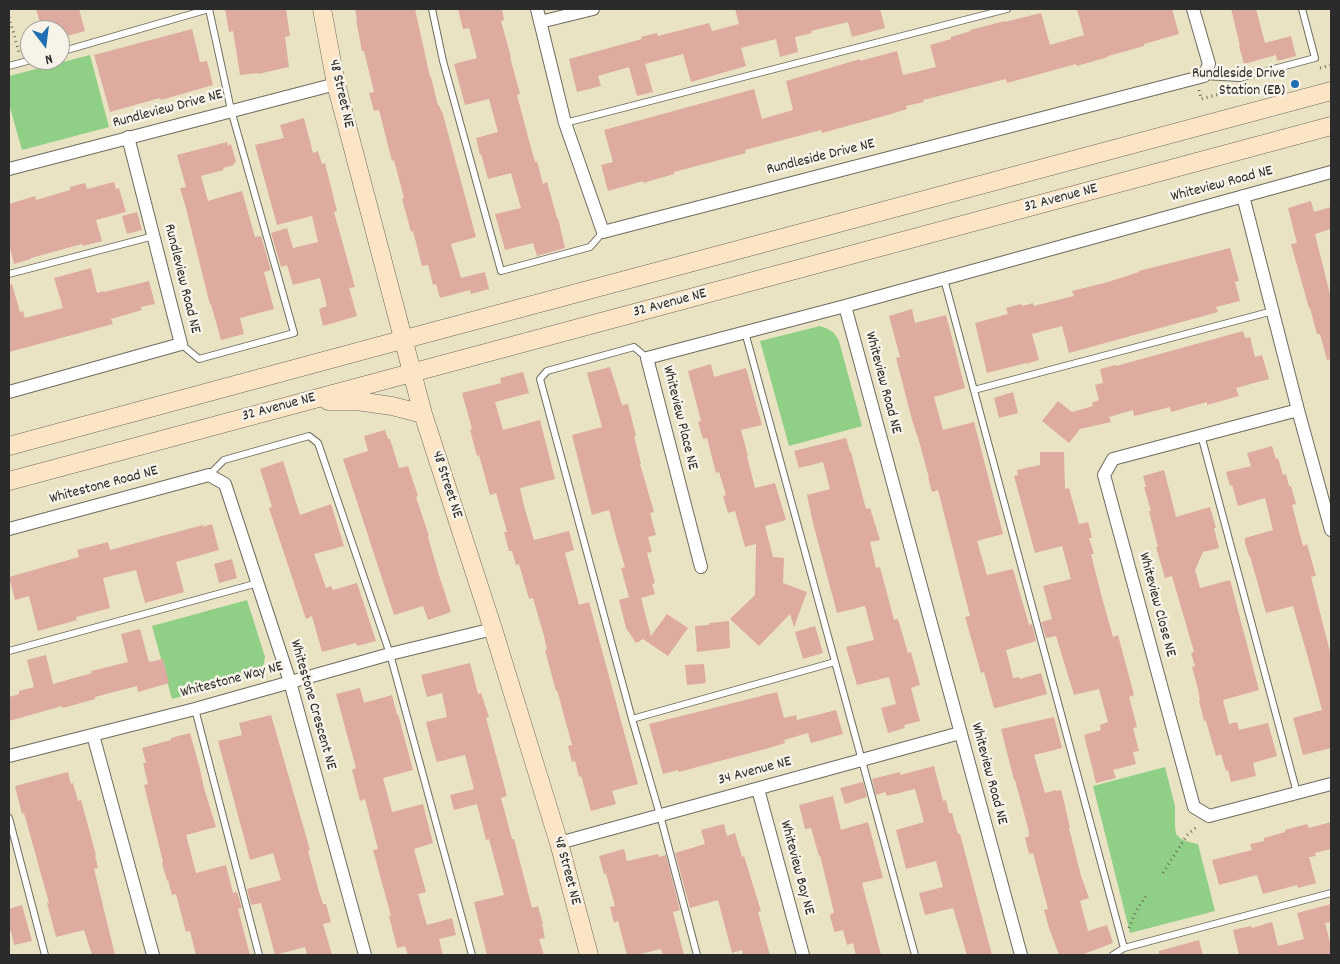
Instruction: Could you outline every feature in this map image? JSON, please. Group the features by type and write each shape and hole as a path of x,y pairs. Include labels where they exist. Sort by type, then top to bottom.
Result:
{"main road":[{"name":"48 Street NE","path":"322,9 336,84 423,414 493,629 559,843 589,955"},
{"path":"9,446 1331,91"},
{"name":"32 Avenue NE","path":"9,481 1331,126"},
{"path":"305,402 357,402 392,406 423,414"}],"street":[{"path":"537,9 565,123 603,232"},
{"path":"540,22 593,9"},
{"path":"1193,9 1209,64 1204,76"},
{"name":"Rundleside Drive NE","path":"603,232 1204,76"},
{"name":"Rundleview Drive NE","path":"9,169 336,84"},
{"name":"Rundleview Road NE","path":"9,392 181,344 128,137"},
{"name":"Whiteview Road NE","path":"1021,955 844,306 1331,172"},
{"path":"1243,196 1331,530"},
{"name":"Whiteview Place NE","path":"701,567 647,358 844,306"},
{"name":"Whiteview Close NE","path":"1209,816 1194,807 1104,475 1113,459 1298,410"},
{"name":"Whitestone Road NE","path":"9,529 209,475"},
{"name":"Whitestone Crescent NE","path":"209,475 225,484 258,583 290,682 365,955"},
{"name":"Whitestone Way NE","path":"9,756 195,708 390,654 493,629"},
{"name":"34 Avenue NE","path":"559,843 960,733"},
{"path":"93,735 153,955"},
{"path":"1209,816 1331,784"},
{"name":"Whiteview Bay NE","path":"758,789 803,955"}],"lane":[{"path":"70,49 209,9 231,110 294,333 199,359 181,344"},
{"path":"432,9 443,61 501,270 590,246 603,232"},
{"path":"565,123 1007,9"},
{"path":"1204,76 1240,78 1315,58 1302,9"},
{"path":"9,274 154,236"},
{"path":"944,278 1124,948"},
{"path":"974,390 1273,312"},
{"path":"745,331 915,955"},
{"path":"647,358 634,347 547,371 540,379 697,955"},
{"path":"1201,435 1297,793"},
{"path":"209,475 224,460 309,436 318,443 390,654 472,955"},
{"path":"9,651 258,583"},
{"path":"632,719 835,662"},
{"path":"195,708 259,955"},
{"path":"9,818 45,955"},
{"path":"1113,955 1124,948 1331,893"}],"path":[{"path":"9,17 20,56"},
{"path":"1163,873 1187,835 1209,816"},
{"path":"1119,930 1129,928 1136,911 1146,896"}],"green space":[{"path":"90,55 109,127 22,150 9,104 9,76 32,70 70,70 70,60"},
{"path":"820,326 834,333 839,341 862,426 789,446 760,341"},
{"path":"247,600 265,657 263,667 254,676 172,699 152,626"},
{"path":"1165,767 1175,806 1176,834 1181,839 1198,844 1215,911 1130,933 1093,786"}],"building":[{"path":"36,9 79,9 85,31 70,35 70,20 39,20"},
{"path":"225,9 286,9 290,36 285,37 289,67 258,74 240,75 233,31 229,32"},
{"path":"355,9 415,9 430,77 438,106 442,111 476,237 451,244 461,278 485,272 489,289 471,294 470,290 440,298 436,284 433,285 428,265 422,266 413,231 411,232 402,199 404,198 379,110 374,111 369,93 374,92 364,51 362,51"},
{"path":"458,9 502,9 504,20 501,21 520,94 517,95 535,162 537,161 543,184 547,182 565,248 537,256 533,243 505,250 495,214 521,208 511,173 488,179 480,155 476,138 498,132 489,99 465,105 454,64 477,58 469,28 463,29"},
{"path":"735,9 880,9 885,28 852,37 848,22 811,31 812,33 795,37 798,52 780,57 776,39 741,48 746,66 691,82 683,54 645,64 653,92 637,96 629,67 598,76 601,86 577,92 569,59 642,39 641,37 657,33 658,36 709,23 712,31 739,24"},
{"path":"1077,9 1172,9 1179,34 1077,66 1076,64 1007,83 1006,79 923,100 924,102 906,106 907,109 891,114 822,133 821,130 745,150 746,153 674,172 674,174 643,183 643,181 608,191 601,165 613,162 604,130 754,89 762,119 793,110 786,81 860,59 860,61 897,51 903,75 936,67 930,45 951,39 951,37 970,30 1041,13 1050,45 1084,35"},
{"path":"1231,9 1256,9 1265,43 1291,36 1296,56 1277,61 1276,55 1244,64"},
{"path":"192,29 200,62 207,61 213,85 110,112 94,55"},
{"path":"304,118 313,153 318,151 322,164 325,163 337,211 334,212 355,287 349,288 357,316 323,326 319,309 327,306 320,278 293,285 287,265 281,267 271,233 287,228 293,248 318,242 312,216 277,225 255,145 284,138 280,125"},
{"path":"227,142 228,146 231,144 236,162 234,165 223,168 224,170 201,176 208,201 242,191 255,237 261,236 271,270 264,272 274,309 240,318 244,334 221,340 210,305 180,188 186,187 177,155"},
{"path":"114,182 116,189 119,188 126,212 96,220 102,241 83,246 82,244 14,264 9,245 9,204 35,196 36,200 70,190 70,187 85,183 87,189"},
{"path":"1311,201 1314,212 1331,207 1331,229 1315,234 1331,298 1331,359 1327,360 1320,334 1317,334 1291,244 1297,243 1288,208"},
{"path":"137,212 142,230 127,234 122,216"},
{"path":"1230,248 1239,281 1235,282 1240,301 1216,307 1218,312 1069,353 1062,326 1032,334 1039,360 987,373 975,323 1008,314 1006,308 1033,303 1034,306 1074,296 1072,291 1108,282 1139,271"},
{"path":"91,268 97,293 149,281 155,304 141,307 142,310 111,319 113,324 9,352 9,285 12,284 20,312 23,311 25,318 63,308 54,278"},
{"path":"912,309 915,323 946,315 965,388 934,397 943,430 974,422 1003,534 977,541 987,575 1013,569 1029,625 1032,624 1036,641 1006,650 1013,678 1019,677 1020,679 1041,673 1047,694 994,708 984,672 981,673 965,617 970,616 938,490 932,492 896,358 900,357 889,316"},
{"path":"1243,331 1245,338 1250,337 1255,357 1262,355 1269,379 1236,388 1239,396 1171,412 1170,407 1134,416 1133,410 1109,417 1111,422 1080,429 1069,443 1042,421 1058,401 1072,412 1093,406 1092,403 1099,400 1095,385 1103,383 1100,369"},
{"path":"711,364 714,377 746,368 762,425 741,430 755,488 775,483 786,520 765,526 773,557 784,558 783,583 807,592 794,627 790,614 759,646 730,619 755,595 756,544 745,547 735,511 728,513 723,496 726,495 719,472 716,473 707,438 703,439 698,422 701,421 688,371"},
{"path":"610,367 622,405 628,404 636,436 634,436 640,464 654,512 650,513 656,535 648,537 652,552 647,553 655,583 652,584 655,594 641,598 651,636 667,614 688,628 668,656 643,639 636,643 626,628 619,600 629,597 621,568 625,567 609,510 592,515 572,435 602,427 587,373"},
{"path":"523,372 529,393 495,402 503,430 540,420 555,479 520,488 524,506 534,540 569,531 574,550 565,553 579,605 589,602 638,784 612,791 616,804 591,811 581,776 579,777 575,761 572,762 568,746 572,745 550,669 545,650 547,650 544,636 533,598 529,599 519,564 516,565 512,551 509,551 504,532 507,532 496,493 490,495 479,455 477,456 462,393 501,383 500,378"},
{"path":"1013,392 1018,413 999,418 994,398"},
{"path":"385,430 388,439 390,439 399,468 408,466 451,612 428,620 423,606 394,615 343,459 368,451 364,436"},
{"path":"846,438 866,509 870,508 880,540 870,542 876,568 880,567 894,620 898,619 908,653 911,652 920,685 911,688 920,721 904,725 905,728 888,733 881,708 896,704 889,677 857,685 846,647 874,640 865,606 837,613 813,523 807,495 830,489 823,462 799,468 794,451"},
{"path":"1272,446 1283,475 1286,474 1289,486 1291,486 1296,504 1292,505 1303,546 1307,544 1316,576 1311,577 1331,656 1331,748 1303,755 1293,718 1322,710 1307,654 1293,606 1266,613 1245,543 1245,538 1273,530 1265,498 1238,506 1226,472 1251,466 1247,453"},
{"path":"1040,452 1064,452 1065,489 1069,488 1079,524 1088,522 1092,538 1089,538 1094,554 1091,554 1101,594 1113,637 1118,635 1134,695 1129,697 1137,727 1133,728 1139,751 1133,752 1136,764 1113,770 1116,778 1096,783 1084,735 1101,730 1100,725 1108,722 1099,689 1074,695 1056,636 1046,638 1041,622 1052,619 1043,586 1071,579 1062,546 1035,553 1014,476 1018,475 1017,470 1040,465"},
{"path":"283,461 300,515 331,504 344,546 314,554 326,588 331,586 333,590 357,583 376,641 357,646 356,643 322,652 312,616 306,619 269,508 272,507 260,469"},
{"path":"1164,470 1176,517 1210,507 1219,548 1203,552 1195,570 1200,588 1230,580 1259,690 1223,700 1229,724 1237,722 1239,730 1268,723 1277,756 1253,763 1256,776 1231,782 1221,754 1216,756 1206,721 1204,721 1192,667 1195,666 1191,653 1194,652 1172,576 1165,578 1156,547 1158,547 1149,511 1151,511 1144,487 1146,487 1143,476"},
{"path":"212,524 219,550 176,562 184,592 145,603 136,570 103,578 110,608 76,617 77,620 38,631 29,596 15,600 9,577 79,557 77,550 108,542 110,550"},
{"path":"232,559 237,578 219,583 214,564"},
{"path":"729,621 730,648 697,652 695,626"},
{"path":"815,626 823,653 803,659 795,632"},
{"path":"140,629 149,662 163,659 169,683 138,692 137,686 63,708 62,706 9,721 9,697 19,694 19,691 34,687 27,660 46,655 53,684 92,673 91,671 128,662 121,634"},
{"path":"470,663 478,694 481,693 489,717 486,718 507,796 501,798 512,839 514,839 532,908 538,906 543,924 545,938 539,939 544,955 487,955 474,902 504,895 489,839 486,840 477,804 454,810 450,795 474,789 465,755 437,762 431,742 426,722 447,717 442,693 427,697 421,675"},
{"path":"704,664 706,683 687,685 685,665"},
{"path":"360,688 364,703 392,695 398,714 413,770 383,778 392,812 423,804 433,843 414,849 426,892 418,894 427,925 452,918 456,935 439,939 443,955 408,955 405,946 397,948 389,916 391,916 373,850 378,849 365,799 360,801 352,770 356,768 336,694"},
{"path":"777,692 784,718 796,715 797,720 836,710 843,734 811,743 808,733 784,740 785,743 769,748 679,772 678,770 663,774 649,724"},
{"path":"271,715 310,850 308,851 319,892 323,904 326,904 331,922 323,924 332,955 307,955 305,947 275,955 261,903 251,905 247,889 281,880 273,853 250,860 218,741 242,735 239,723"},
{"path":"1054,717 1062,748 1034,755 1045,793 1061,790 1081,876 1089,898 1080,901 1088,931 1107,925 1113,943 1081,955 1059,955 1049,928 1044,910 1048,909 1033,853 1029,854 1025,838 1029,836 1029,832 1001,729"},
{"path":"190,733 216,827 186,835 196,873 226,865 233,893 237,892 242,908 238,909 250,955 196,955 190,931 186,932 176,894 172,895 162,863 144,785 148,784 142,748"},
{"path":"934,766 943,801 946,800 949,813 952,813 958,834 960,834 992,955 967,955 953,908 925,915 919,893 943,887 936,861 906,869 896,830 924,822 915,789 887,796 885,792 876,795 872,779 900,772 900,775"},
{"path":"68,772 78,801 81,800 96,855 98,868 94,869 115,955 92,955 84,930 56,937 47,903 49,903 24,813 22,814 15,786"},
{"path":"863,782 867,797 845,804 840,788"},
{"path":"833,796 841,830 868,822 883,878 862,883 881,955 856,955 853,943 847,945 843,930 834,931 830,914 834,913 820,855 811,828 805,829 799,805"},
{"path":"1331,822 1331,849 1315,853 1316,856 1309,857 1316,883 1298,888 1297,885 1263,894 1257,875 1219,885 1212,860 1252,850 1250,844 1264,841 1264,838 1285,832 1285,830 1307,824 1309,828"},
{"path":"724,824 727,836 735,833 742,857 744,856 761,911 758,912 770,955 743,955 742,950 732,953 718,900 690,908 675,853 705,844 701,830"},
{"path":"624,849 627,861 658,854 659,857 666,855 680,910 673,912 684,955 663,955 661,949 636,955 627,955 618,921 614,923 610,907 615,906 599,856"},
{"path":"1331,904 1331,922 1325,923 1331,946 1331,955 1239,955 1233,930 1251,926 1252,928 1272,922 1278,946 1304,939 1297,913"},
{"path":"22,905 32,941 14,945 11,931 9,931 9,909"},
{"path":"1199,940 1203,955 1159,955 1159,951"}],"place":[{"name":"Rundleside Drive Station (EB)","path":"1295,84"}]}
